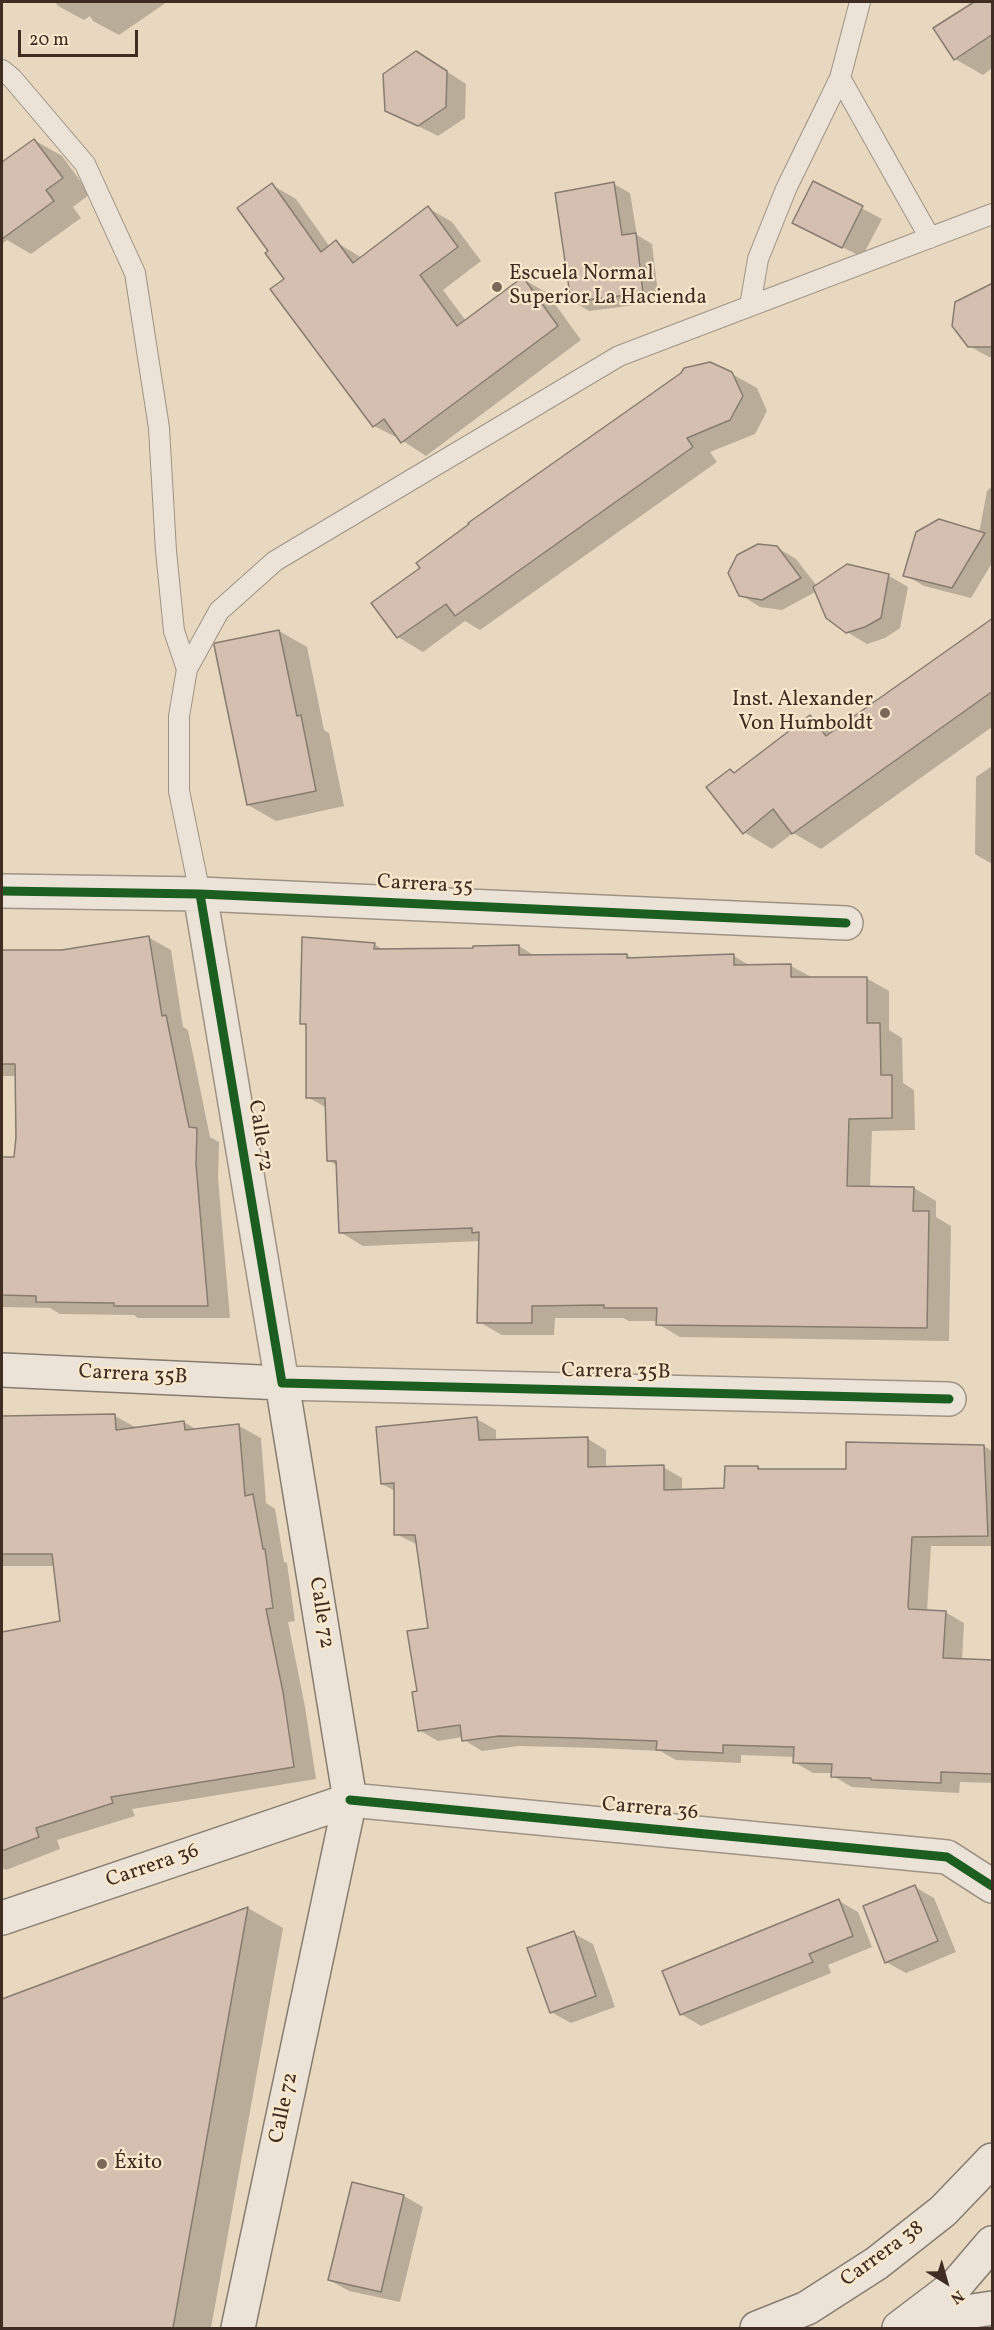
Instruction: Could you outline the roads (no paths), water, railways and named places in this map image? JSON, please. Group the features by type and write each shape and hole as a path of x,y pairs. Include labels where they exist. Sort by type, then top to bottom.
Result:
{"street":[{"name":"Carrera 35","path":"2,891 201,894 846,923"},
{"name":"Calle 72","path":"201,894 350,1800 238,2328"},
{"name":"Carrera 35B","path":"2,1370 282,1383 949,1399"},
{"name":"Carrera 36","path":"2,1918 350,1800 947,1857 993,1886"},
{"name":"Carrera 38","path":"758,2328 807,2308 877,2263 943,2211 993,2160"},
{"path":"899,2328 957,2284 993,2243"},
{"path":"912,2328 940,2316 993,2308"}],"lane":[{"path":"750,306 758,259 786,189 840,78 860,2"},
{"path":"2,70 12,78 86,164 135,273 159,428 166,550 174,631 187,669"},
{"path":"840,78 930,238"},
{"path":"201,894 179,791 179,716 187,669 219,611 275,561 619,356 993,214"}],"place":[{"name":"Escuela Normal Superior La Hacienda","path":"497,287"},
{"name":"Inst. Alexander Von Humboldt","path":"885,713"},
{"name":"Éxito","path":"102,2164"}]}
